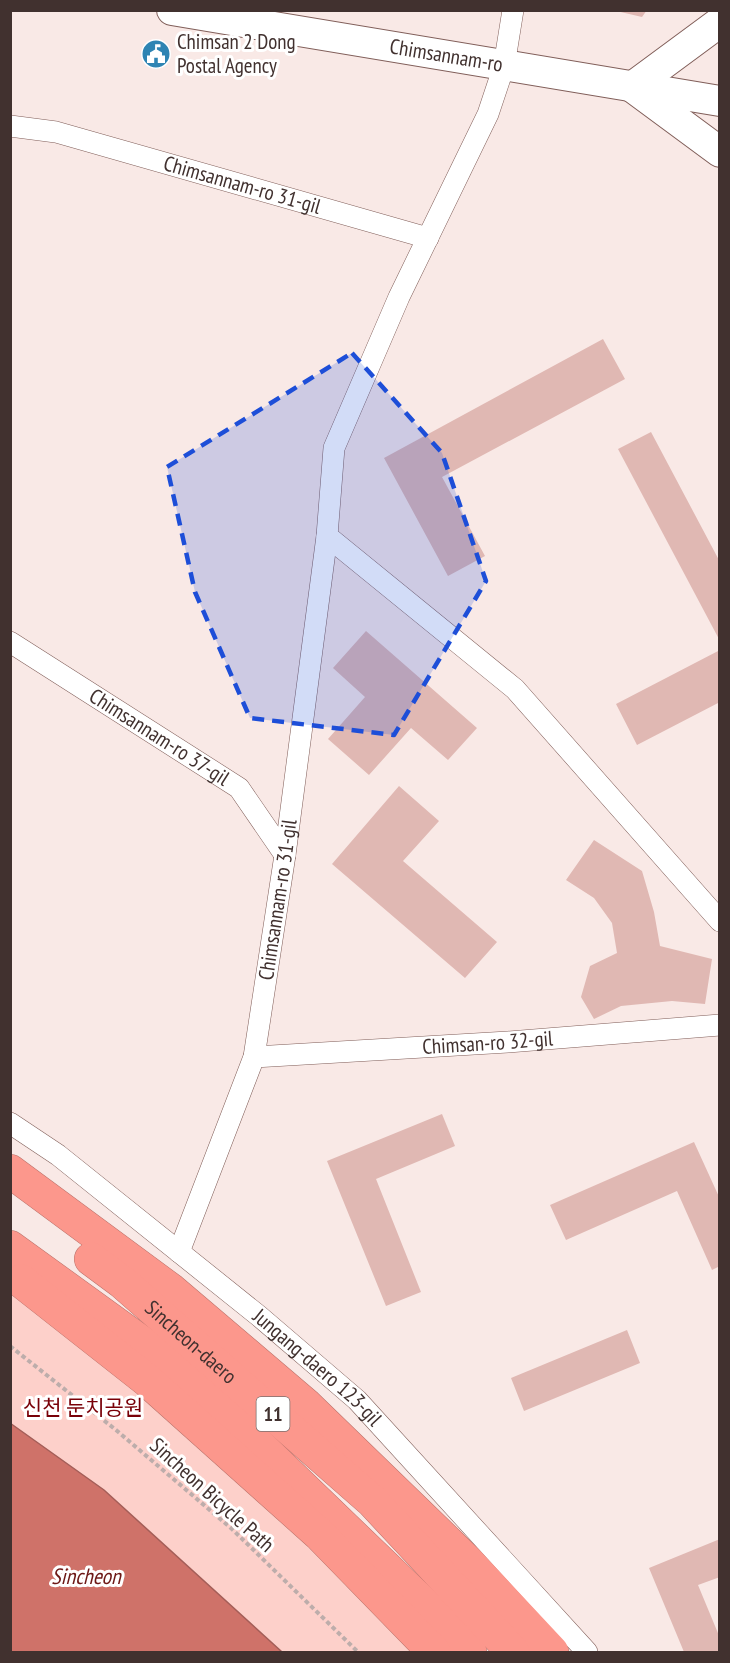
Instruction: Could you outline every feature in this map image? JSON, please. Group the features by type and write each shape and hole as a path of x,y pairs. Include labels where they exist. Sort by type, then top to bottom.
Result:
{"highway":[{"path":"10,1172 171,1290 306,1405 467,1561 552,1653"},
{"name":"Sincheon-daero","path":"10,1200 122,1282 372,1501 513,1653"},
{"name":"Sincheon-daero","path":"10,1247 184,1373 455,1634 470,1653"},
{"path":"10,1272 148,1381 319,1534 434,1653"}],"main road":[{"name":"Chimsannam-ro","path":"172,10 720,102"},
{"path":"720,22 632,87 720,152"}],"street":[{"name":"Chimsannam-ro 31-gil","path":"179,1252 254,1057 285,855 327,536 334,448 399,297 488,114 504,66 513,10"},
{"name":"Chimsannam-ro 31-gil","path":"10,126 56,132 428,238"},
{"path":"327,536 515,688 720,921"},
{"name":"Chimsannam-ro 37-gil","path":"10,642 239,788 285,855"},
{"name":"Chimsan-ro 32-gil","path":"254,1057 508,1042 720,1025"},
{"name":"Jungang-daero 123-gil","path":"10,1122 58,1155 260,1316 357,1400 587,1653"}],"path":[{"name":"Sincheon Bicycle Path","path":"10,1346 116,1430 232,1529 358,1653"}],"highlighted area":[{"path":"352,353 442,453 486,581 394,735 250,718 195,592 167,467"}],"green space":[{"name":"신천 둔치공원","path":"10,1286 148,1381 311,1542 417,1652 282,1652 104,1490 11,1431"}],"water":[{"name":"Sincheon","path":"10,1423 104,1490 282,1652 11,1652"}],"building":[{"path":"612,10 647,10 642,17"},
{"path":"603,339 625,379 442,477 485,556 448,576 384,458"},
{"path":"651,432 720,562 720,641 618,449"},
{"path":"366,631 477,728 448,760 411,728 369,775 328,739 365,697 333,668"},
{"path":"720,650 720,702 637,745 616,704"},
{"path":"399,786 439,821 403,861 497,942 465,978 332,864"},
{"path":"594,840 642,871 654,912 660,946 712,959 705,1004 672,1001 621,1006 594,1019 581,997 590,966 617,953 612,923 594,898 566,880"},
{"path":"442,1114 455,1146 376,1179 421,1292 386,1306 327,1161"},
{"path":"694,1142 720,1199 720,1266 712,1270 677,1191 566,1240 550,1205"},
{"path":"627,1330 640,1363 524,1411 511,1378"},
{"path":"720,1539 720,1577 698,1585 720,1638 720,1652 684,1652 649,1568"}],"place":[{"name":"Chimsan 2 Dong Postal Agency","path":"156,54"}]}
